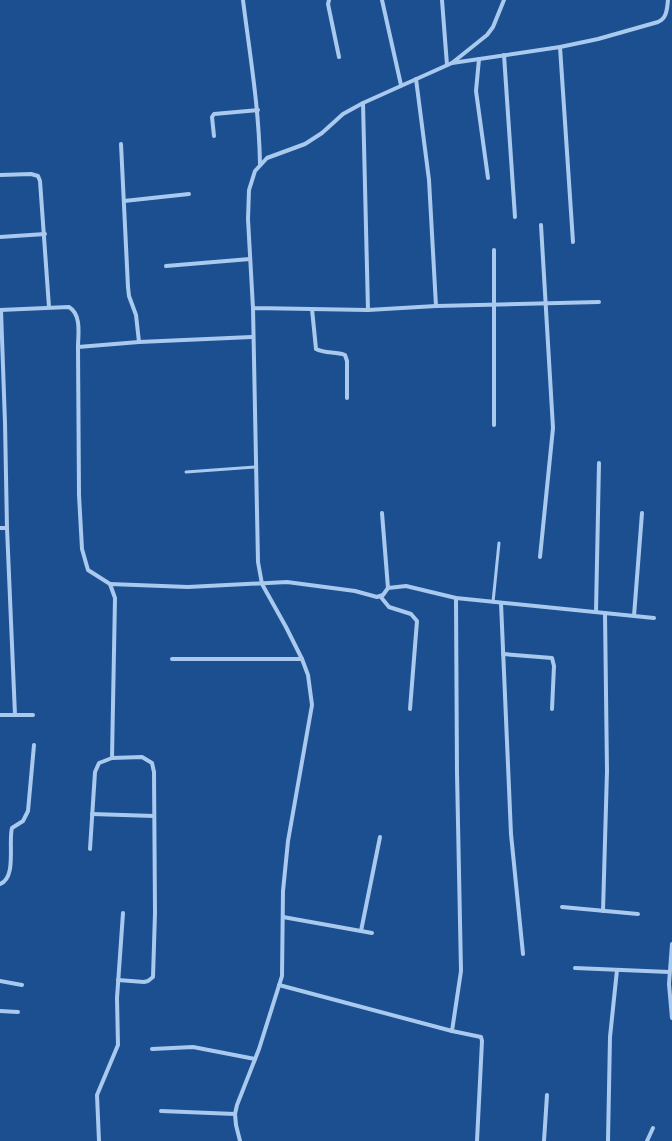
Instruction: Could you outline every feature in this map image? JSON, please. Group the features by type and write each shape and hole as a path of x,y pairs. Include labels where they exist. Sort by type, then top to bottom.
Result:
{"street":[{"path":"243,0 258,110 260,164"},
{"path":"329,0 328,4 339,57"},
{"path":"382,0 401,85"},
{"path":"442,0 447,65"},
{"path":"452,63 487,35 493,27 504,0"},
{"path":"240,1141 235,1114 279,985 283,966 283,891 288,841 312,705 308,675 302,659 262,584 258,562 249,190 255,171 267,158 305,144 322,133 343,114 401,85 447,65 504,55 560,48 598,40 664,20 668,0"},
{"path":"560,48 573,242"},
{"path":"504,55 515,217"},
{"path":"479,59 476,91 488,178"},
{"path":"416,79 429,180 436,306"},
{"path":"363,103 368,310"},
{"path":"214,136 212,117 214,114 258,110"},
{"path":"121,144 128,287 129,296 136,315 139,342"},
{"path":"0,175 31,174 38,176 42,186 49,307"},
{"path":"124,201 189,194"},
{"path":"540,557 552,443 552,405 545,304 542,225"},
{"path":"0,237 44,234"},
{"path":"494,250 494,425"},
{"path":"166,266 250,259"},
{"path":"252,308 368,310 436,306 599,302"},
{"path":"15,715 0,310 49,307 70,308 74,310 78,317 82,549 88,570 110,584 188,587 300,583 380,596 389,607 411,614 417,621 410,709"},
{"path":"312,309 316,349 320,352 340,353 345,355 347,361 347,398"},
{"path":"78,347 139,342 252,337"},
{"path":"596,612 599,463"},
{"path":"382,513 388,588"},
{"path":"634,616 642,513"},
{"path":"0,528 7,528"},
{"path":"110,584 115,598 112,758"},
{"path":"380,596 388,588 406,586 456,598 654,618"},
{"path":"452,1031 461,971 457,773 456,598"},
{"path":"501,603 511,834 523,954"},
{"path":"603,911 607,771 605,613"},
{"path":"504,654 552,658 554,666 552,709"},
{"path":"172,659 302,659"},
{"path":"0,715 34,715"},
{"path":"0,884 6,880 10,873 12,828 23,821 28,811 34,745"},
{"path":"90,849 96,767 112,758 142,757 152,763 154,772 155,913 152,977 148,981 144,982 118,980"},
{"path":"92,814 154,816"},
{"path":"361,931 380,836"},
{"path":"562,907 638,914"},
{"path":"99,1141 97,1095 118,1045 118,980 123,913"},
{"path":"283,917 372,933"},
{"path":"672,944 669,972 672,1018"},
{"path":"575,968 669,972"},
{"path":"608,1141 610,1038 617,970"},
{"path":"0,981 22,985"},
{"path":"279,985 452,1031 481,1037 477,1141"},
{"path":"0,1011 18,1012"},
{"path":"152,1049 201,1048 255,1059"},
{"path":"544,1141 547,1096"},
{"path":"161,1111 235,1114"},
{"path":"647,1141 653,1128"}],"lane":[{"path":"186,472 255,467"},
{"path":"493,602 499,543"}]}
